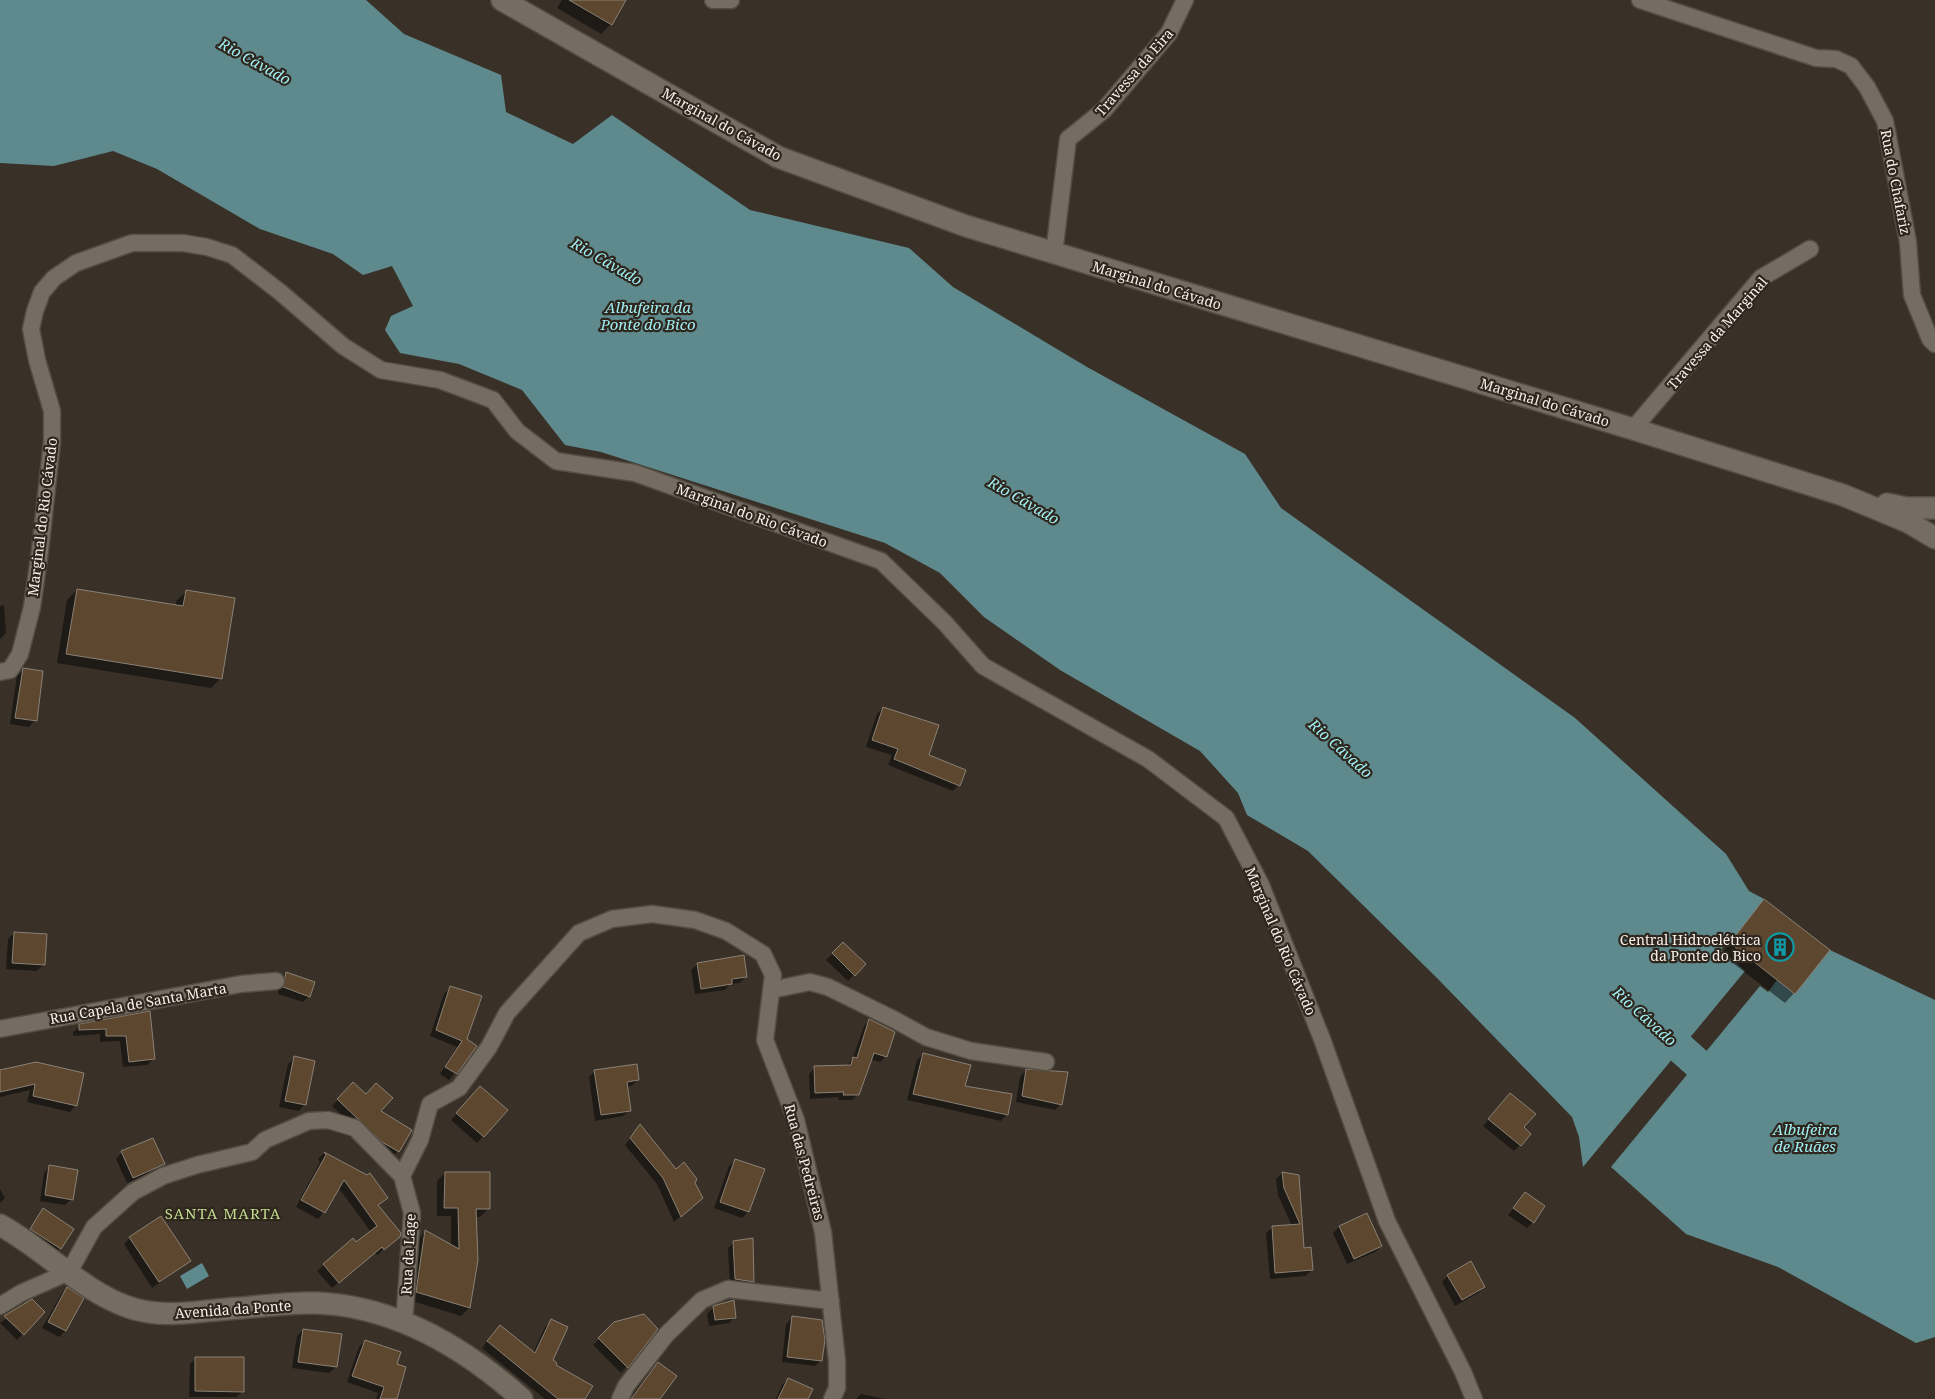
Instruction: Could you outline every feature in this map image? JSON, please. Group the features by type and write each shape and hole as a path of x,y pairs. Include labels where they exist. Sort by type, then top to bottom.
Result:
{"street":[{"name":"Marginal do Cávado","path":"502,0 778,157 966,226 1633,429 1843,495"},
{"path":"713,0 732,0"},
{"name":"Travessa da Eira","path":"1054,253 1068,139 1104,110 1169,34 1185,0"},
{"name":"Rua do Chafariz","path":"1640,0 1816,58 1836,59 1851,66 1867,87 1885,121 1908,242 1912,295 1930,339 1935,344"},
{"name":"Marginal do Rio Cávado","path":"0,672 10,670 20,654 32,607 48,494 53,422 31,329 35,311 42,292 54,278 76,263 132,243 182,243 206,247 232,255 280,292 343,346 381,370 440,380 493,400 517,431 556,461 635,473 881,561 945,623 983,666 1148,759 1226,818 1261,884 1322,1038 1387,1221 1463,1372 1474,1399"},
{"name":"Travessa da Marginal","path":"1633,429 1761,278 1810,249"},
{"path":"1843,495 1907,508 1935,508"},
{"path":"1843,495 1908,522 1935,538"},
{"name":"Rua das Pedreiras","path":"402,1176 420,1140 430,1104 459,1088 489,1047 507,1013 579,933 612,919 652,914 695,920 726,930 763,954 773,975 765,1040 796,1120 823,1232 837,1361 837,1388 832,1399"},
{"name":"Rua Capela de Santa Marta","path":"0,1029 231,986 276,980"},
{"path":"771,990 810,982 828,988 926,1037 971,1051 1046,1062"},
{"name":"Rua da Lage","path":"70,1272 94,1227 133,1192 163,1176 197,1165 252,1152 265,1140 309,1121 328,1120 355,1128 402,1176 412,1213 401,1322"},
{"name":"Avenida da Ponte","path":"0,1225 99,1292 127,1307 157,1313 189,1314 238,1308 316,1303 368,1310 444,1341 492,1372 522,1399"},
{"path":"0,1306 21,1293 70,1272"},
{"path":"620,1399 626,1386 666,1335 702,1300 728,1290 831,1301"}],"water":[{"name":"Albufeira da Ponte do Bico","path":"0,0 366,0 404,34 501,75 506,112 573,144 612,115 750,210 909,248 953,287 1087,367 1245,454 1281,508 1575,718 1726,854 1749,891 1764,899 1730,943 1728,940 1721,950 1745,971 1583,1167 1579,1137 1572,1117 1438,979 1308,851 1247,815 1238,793 1200,751 1060,670 984,617 940,573 885,543 601,452 565,445 522,390 459,364 400,353 385,330 391,316 413,306 392,266 363,275 333,254 260,229 157,169 113,151 54,166 0,163"},
{"name":"Albufeira de Ruães","path":"1830,950 1935,1000 1935,1337 1916,1343 1778,1267 1686,1234 1611,1167 1760,986 1768,992 1777,980 1795,994"},
{"path":"202,1263 209,1276 187,1289 180,1276"}],"building":[{"path":"569,0 626,0 612,25"},
{"path":"77,589 183,606 186,590 235,598 222,679 66,654"},
{"path":"23,668 43,671 37,721 15,718"},
{"path":"883,707 939,725 929,755 966,770 960,786 894,759 898,749 872,740"},
{"name":"Central Hidroelétrica da Ponte do Bico","path":"1764,899 1830,950 1795,994 1730,943"},
{"path":"14,932 47,934 45,965 12,963"},
{"path":"843,942 866,964 855,976 832,953"},
{"path":"744,955 747,977 732,979 732,984 701,989 697,963"},
{"path":"286,972 315,982 310,997 283,987"},
{"path":"450,986 482,996 467,1039 477,1046 457,1074 445,1067 462,1041 436,1030"},
{"path":"150,1011 155,1059 129,1062 126,1036 106,1036 106,1029 79,1030 79,1024"},
{"path":"869,1019 895,1032 887,1057 874,1053 859,1095 843,1095 844,1092 815,1093 814,1066 851,1065 853,1057 857,1058"},
{"path":"923,1053 971,1065 965,1086 1012,1094 1008,1115 913,1094"},
{"path":"294,1056 315,1061 306,1105 285,1101"},
{"path":"36,1062 84,1073 77,1106 33,1096 35,1084 0,1092 0,1070"},
{"path":"637,1064 639,1080 627,1082 631,1111 601,1115 594,1070"},
{"path":"1026,1069 1068,1072 1062,1105 1022,1096"},
{"path":"353,1082 366,1094 376,1083 393,1098 381,1111 412,1130 399,1152 382,1142 337,1099"},
{"path":"480,1086 508,1110 484,1137 456,1113"},
{"path":"1510,1093 1536,1114 1524,1127 1531,1134 1521,1146 1488,1119"},
{"path":"640,1124 676,1169 684,1162 697,1179 695,1183 703,1198 681,1217 663,1178 630,1138"},
{"path":"153,1138 165,1164 133,1178 121,1151"},
{"path":"324,1152 367,1175 370,1173 388,1198 378,1205 401,1233 400,1237 384,1250 382,1247 339,1283 323,1264 353,1238 356,1242 377,1226 344,1180 325,1213 301,1200 326,1155"},
{"path":"735,1159 765,1169 749,1212 720,1202"},
{"path":"49,1165 78,1170 73,1200 45,1195"},
{"path":"445,1172 490,1172 490,1209 476,1209 478,1260 470,1308 416,1292 425,1230 459,1249 458,1208 444,1208"},
{"path":"1282,1172 1299,1175 1304,1248 1311,1247 1313,1270 1275,1273 1272,1226 1300,1224 1284,1188"},
{"path":"1525,1192 1545,1206 1534,1223 1513,1208"},
{"path":"43,1208 74,1229 61,1249 30,1229"},
{"path":"1367,1213 1382,1246 1354,1259 1339,1226"},
{"path":"161,1216 191,1261 159,1282 129,1237"},
{"path":"753,1238 754,1282 735,1279 733,1241"},
{"path":"1471,1261 1485,1287 1462,1300 1447,1275"},
{"path":"67,1287 84,1298 66,1331 48,1322"},
{"path":"32,1299 45,1312 24,1335 4,1316"},
{"path":"734,1300 736,1318 715,1320 713,1306"},
{"path":"644,1314 658,1329 628,1368 598,1338 614,1322"},
{"path":"792,1316 822,1320 825,1340 822,1361 787,1357"},
{"path":"551,1319 568,1327 553,1360 557,1363 556,1365 593,1386 585,1399 558,1399 487,1341 500,1325 535,1353"},
{"path":"303,1329 342,1334 337,1367 298,1362"},
{"path":"365,1340 401,1352 397,1364 406,1367 397,1399 380,1399 384,1387 352,1376"},
{"path":"195,1357 244,1357 244,1392 195,1391"},
{"path":"658,1362 677,1376 660,1399 631,1399"},
{"path":"788,1378 813,1389 808,1399 778,1399"}],"waterway":[{"name":"Rio Cávado","path":"1649,1020 1697,1063 1734,1085"}],"place":[{"name":"Central Hidroelétrica da Ponte do Bico","path":"1780,947"}],"district":[{"name":"SANTA MARTA","path":"223,1213"}]}
